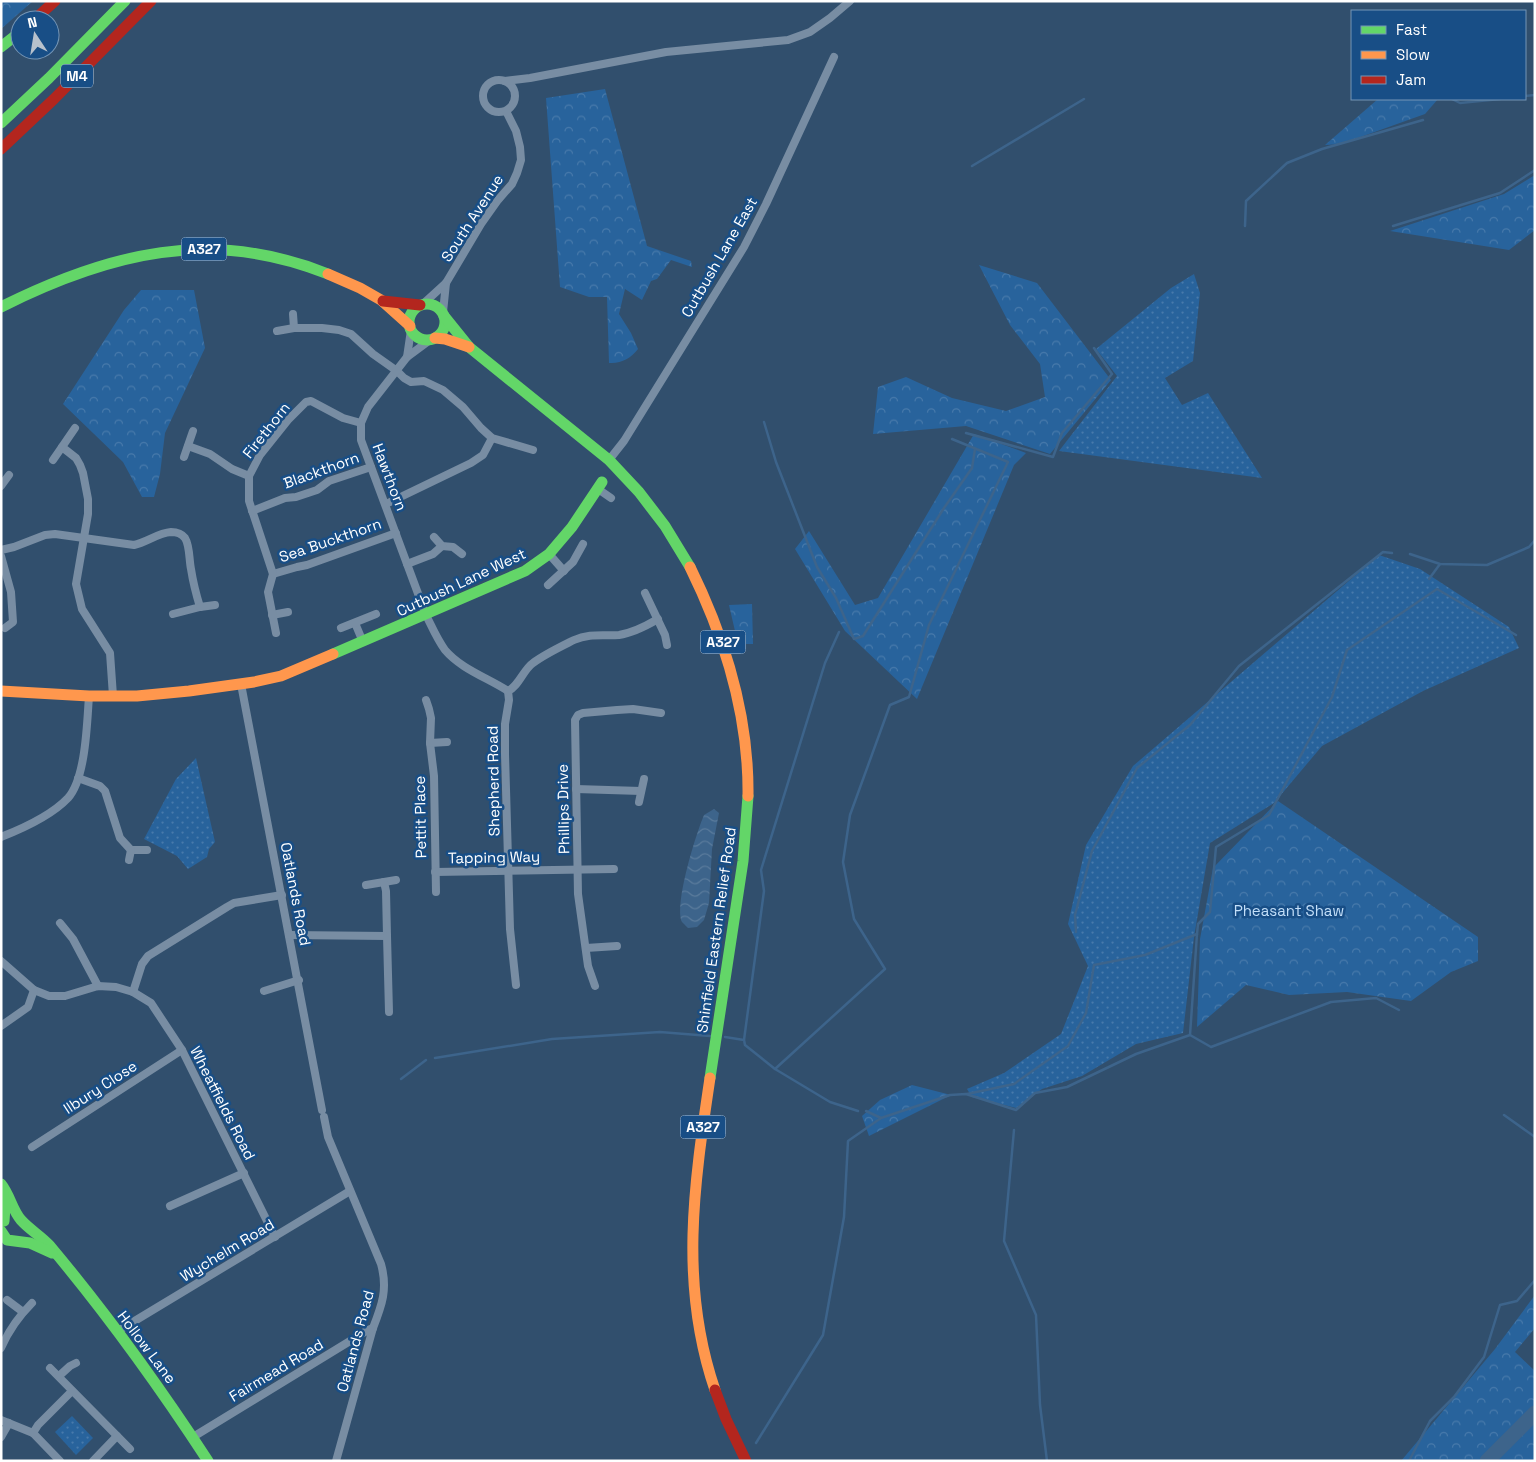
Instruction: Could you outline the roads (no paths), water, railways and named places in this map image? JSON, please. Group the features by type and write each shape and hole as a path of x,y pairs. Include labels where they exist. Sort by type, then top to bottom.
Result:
{"main road":[{"path":"45,10 55,1"},
{"name":"M4","path":"1,123 49,78 125,1"},
{"name":"M4","path":"1,149 152,1"},
{"name":"A327","path":"1,307 48,284 100,264 164,251 194,248 242,251 283,259 335,277 383,301 410,328"},
{"name":"A327","path":"383,301 421,305"},
{"path":"421,305 434,305 444,314 444,329 432,339 419,338 410,328 410,316 421,305"},
{"name":"Shinfield Eastern Relief Road","path":"444,314 469,347 609,460 656,512 676,542 698,582 716,621 728,658 744,744 747,786 744,861 702,1131 694,1198 692,1245 695,1303 703,1353 722,1410 746,1461"},
{"name":"Shinfield Eastern Relief Road","path":"432,339 445,339 469,347"},
{"name":"Cutbush Lane West","path":"1,691 113,696 189,691 281,676 509,580 525,571 549,554 572,527 600,486"},
{"name":"Hollow Lane","path":"2,1226 5,1207 1,1184 7,1191 22,1221 48,1244 118,1330 165,1395 208,1461"},
{"path":"12,1217 22,1221 24,1234 10,1242 4,1237 2,1226 12,1217"},
{"name":"Hollow Lane","path":"10,1242 38,1246 56,1255"}],"street":[{"path":"530,78 516,93 514,104 506,111 490,110 484,102 483,95 486,87 494,80 506,81 530,78 666,52 788,40 810,32 850,1"},
{"name":"Cutbush Lane East","path":"609,460 629,433 744,247 834,58"},
{"path":"506,81 513,86 516,93"},
{"name":"South Avenue","path":"421,305 446,283 481,224 512,184 517,173 521,160 520,146 516,131 506,111"},
{"name":"South Avenue","path":"444,314 446,283"},
{"path":"293,314 294,328"},
{"path":"277,331 294,328 338,330 352,334 373,354 404,378 411,382 424,381 443,390 492,438 533,450"},
{"path":"407,358 410,328"},
{"path":"361,423 368,407 407,358 432,339"},
{"name":"Firethorn","path":"276,633 268,592 273,574 252,511 248,491 248,476 260,455 288,420 306,402 311,401 335,415 361,423"},
{"name":"Hawthorn","path":"361,423 361,440 426,615"},
{"path":"53,460 75,428"},
{"path":"184,458 192,431"},
{"path":"386,504 471,463 483,455 492,438"},
{"name":"Firethorn","path":"188,446 210,454 232,469 248,476"},
{"path":"62,447 76,458 83,473 88,499 88,514 76,584 82,608 110,653 113,696"},
{"name":"Blackthorn","path":"252,511 285,498 296,497 317,490 329,481 371,467"},
{"path":"1,486 8,475"},
{"name":"Cutbush Lane West","path":"600,486 611,498"},
{"path":"1,550 14,548 45,535 55,534 134,545 162,534 178,533 185,537 200,607"},
{"name":"Sea Buckthorn","path":"273,574 297,566 307,565 396,533"},
{"path":"434,537 442,546 453,547 462,554"},
{"path":"548,585 573,562 583,544"},
{"path":"407,564 433,554 442,546"},
{"path":"549,554 564,571"},
{"path":"1,556 11,592 14,622"},
{"path":"645,593 668,645"},
{"path":"173,614 215,604"},
{"path":"272,615 288,612"},
{"name":"Cutbush Lane West","path":"341,628 376,614"},
{"path":"426,615 434,634 447,651 462,664 508,691 512,689 521,675 533,663 577,639 591,635 619,635 631,632 658,619"},
{"path":"14,622 22,625"},
{"path":"5,628 14,622"},
{"path":"355,623 363,642"},
{"name":"Oatlands Road","path":"241,684 328,1137 380,1264 385,1282 380,1313 373,1328 336,1461"},
{"name":"Shepherd Road","path":"508,691 509,700 505,724 508,871 510,929 516,985"},
{"path":"1,837 17,831 52,811 70,797 78,778 85,750 89,696"},
{"name":"Pettit Place","path":"426,700 431,718 430,743 434,776 436,892"},
{"name":"Phillips Drive","path":"595,986 588,966 578,894 575,720 583,712 633,709 661,713"},
{"path":"430,743 447,742"},
{"path":"78,778 100,786 105,791 120,838 131,850 147,850"},
{"path":"639,802 644,779"},
{"path":"576,789 641,791"},
{"path":"129,860 131,850"},
{"name":"Tapping Way","path":"435,872 614,869"},
{"path":"366,886 396,880"},
{"path":"384,882 387,936 385,999 389,1012"},
{"path":"1,961 34,990 49,996 65,996 98,986 116,987 133,992 142,964 148,956 226,906 282,895"},
{"path":"60,923 73,939 98,986"},
{"path":"289,935 387,936"},
{"path":"586,948 617,946"},
{"path":"264,990 299,980"},
{"path":"1,1026 28,1007 34,990"},
{"name":"Wheatfields Road","path":"133,992 151,1003 182,1050 275,1237"},
{"name":"Ilbury Close","path":"32,1147 182,1050"},
{"path":"170,1206 244,1173"},
{"name":"Wychelm Road","path":"118,1330 350,1191"},
{"path":"7,1300 23,1312"},
{"path":"1,1348 6,1336 32,1303"},
{"name":"Fairmead Road","path":"193,1437 373,1328"},
{"path":"59,1376 76,1363"},
{"path":"50,1368 130,1449"},
{"path":"33,1433 38,1425 72,1391"},
{"path":"1,1437 5,1422 33,1433 60,1461"},
{"path":"93,1461 117,1436"}],"water":[{"path":"714,809 719,813 712,849 709,903 704,920 697,927 688,928 682,922 680,913 683,885 691,852 704,815"}],"waterway":[{"path":"1526,96 1535,95"},
{"path":"972,166 1084,99"},
{"path":"1454,100 1460,103 1490,100"},
{"path":"1245,226 1246,201 1287,163 1322,149 1423,120"},
{"path":"1393,226 1500,193 1535,170"},
{"path":"966,433 1053,457 1062,433 1112,374 1094,348"},
{"path":"764,422 776,462 817,567 836,598 854,639 863,636 944,508 972,468 975,449"},
{"path":"858,1111 830,1102 775,1069 885,969 854,919 843,862 850,815 890,705 909,697 929,625 1008,462 952,439"},
{"path":"1410,554 1440,564 1487,565 1529,547 1535,540"},
{"path":"1076,932 1075,915 1092,851 1137,768 1190,725 1239,666 1383,552 1392,553"},
{"path":"1429,579 1440,564"},
{"path":"1190,1035 1198,924 1210,912 1216,847 1269,815 1332,697 1347,650 1437,589 1516,635"},
{"path":"744,1040 764,891 761,870 825,663 839,632"},
{"path":"967,1094 1014,1084 1068,1046 1086,1013 1094,965 1145,955 1197,934"},
{"path":"756,1443 823,1335 844,1217 848,1141 881,1118 950,1095 966,1094 1016,1110 1035,1093 1067,1087 1136,1054 1190,1035 1211,1047 1331,1002 1376,998 1399,1010"},
{"path":"435,1058 552,1039 660,1032 710,1036"},
{"path":"725,1037 744,1040 745,1045 775,1069"},
{"path":"401,1079 426,1060"},
{"path":"866,1111 881,1118"},
{"path":"1504,1115 1535,1137"},
{"path":"1014,1130 1004,1241 1036,1315 1040,1405 1047,1461"},
{"path":"1409,1461 1430,1421 1454,1397 1484,1357 1500,1305 1517,1301 1535,1280"},
{"path":"1487,1461 1535,1413"}],"park label":[{"name":"Pheasant Shaw","path":"1289,910"}]}
